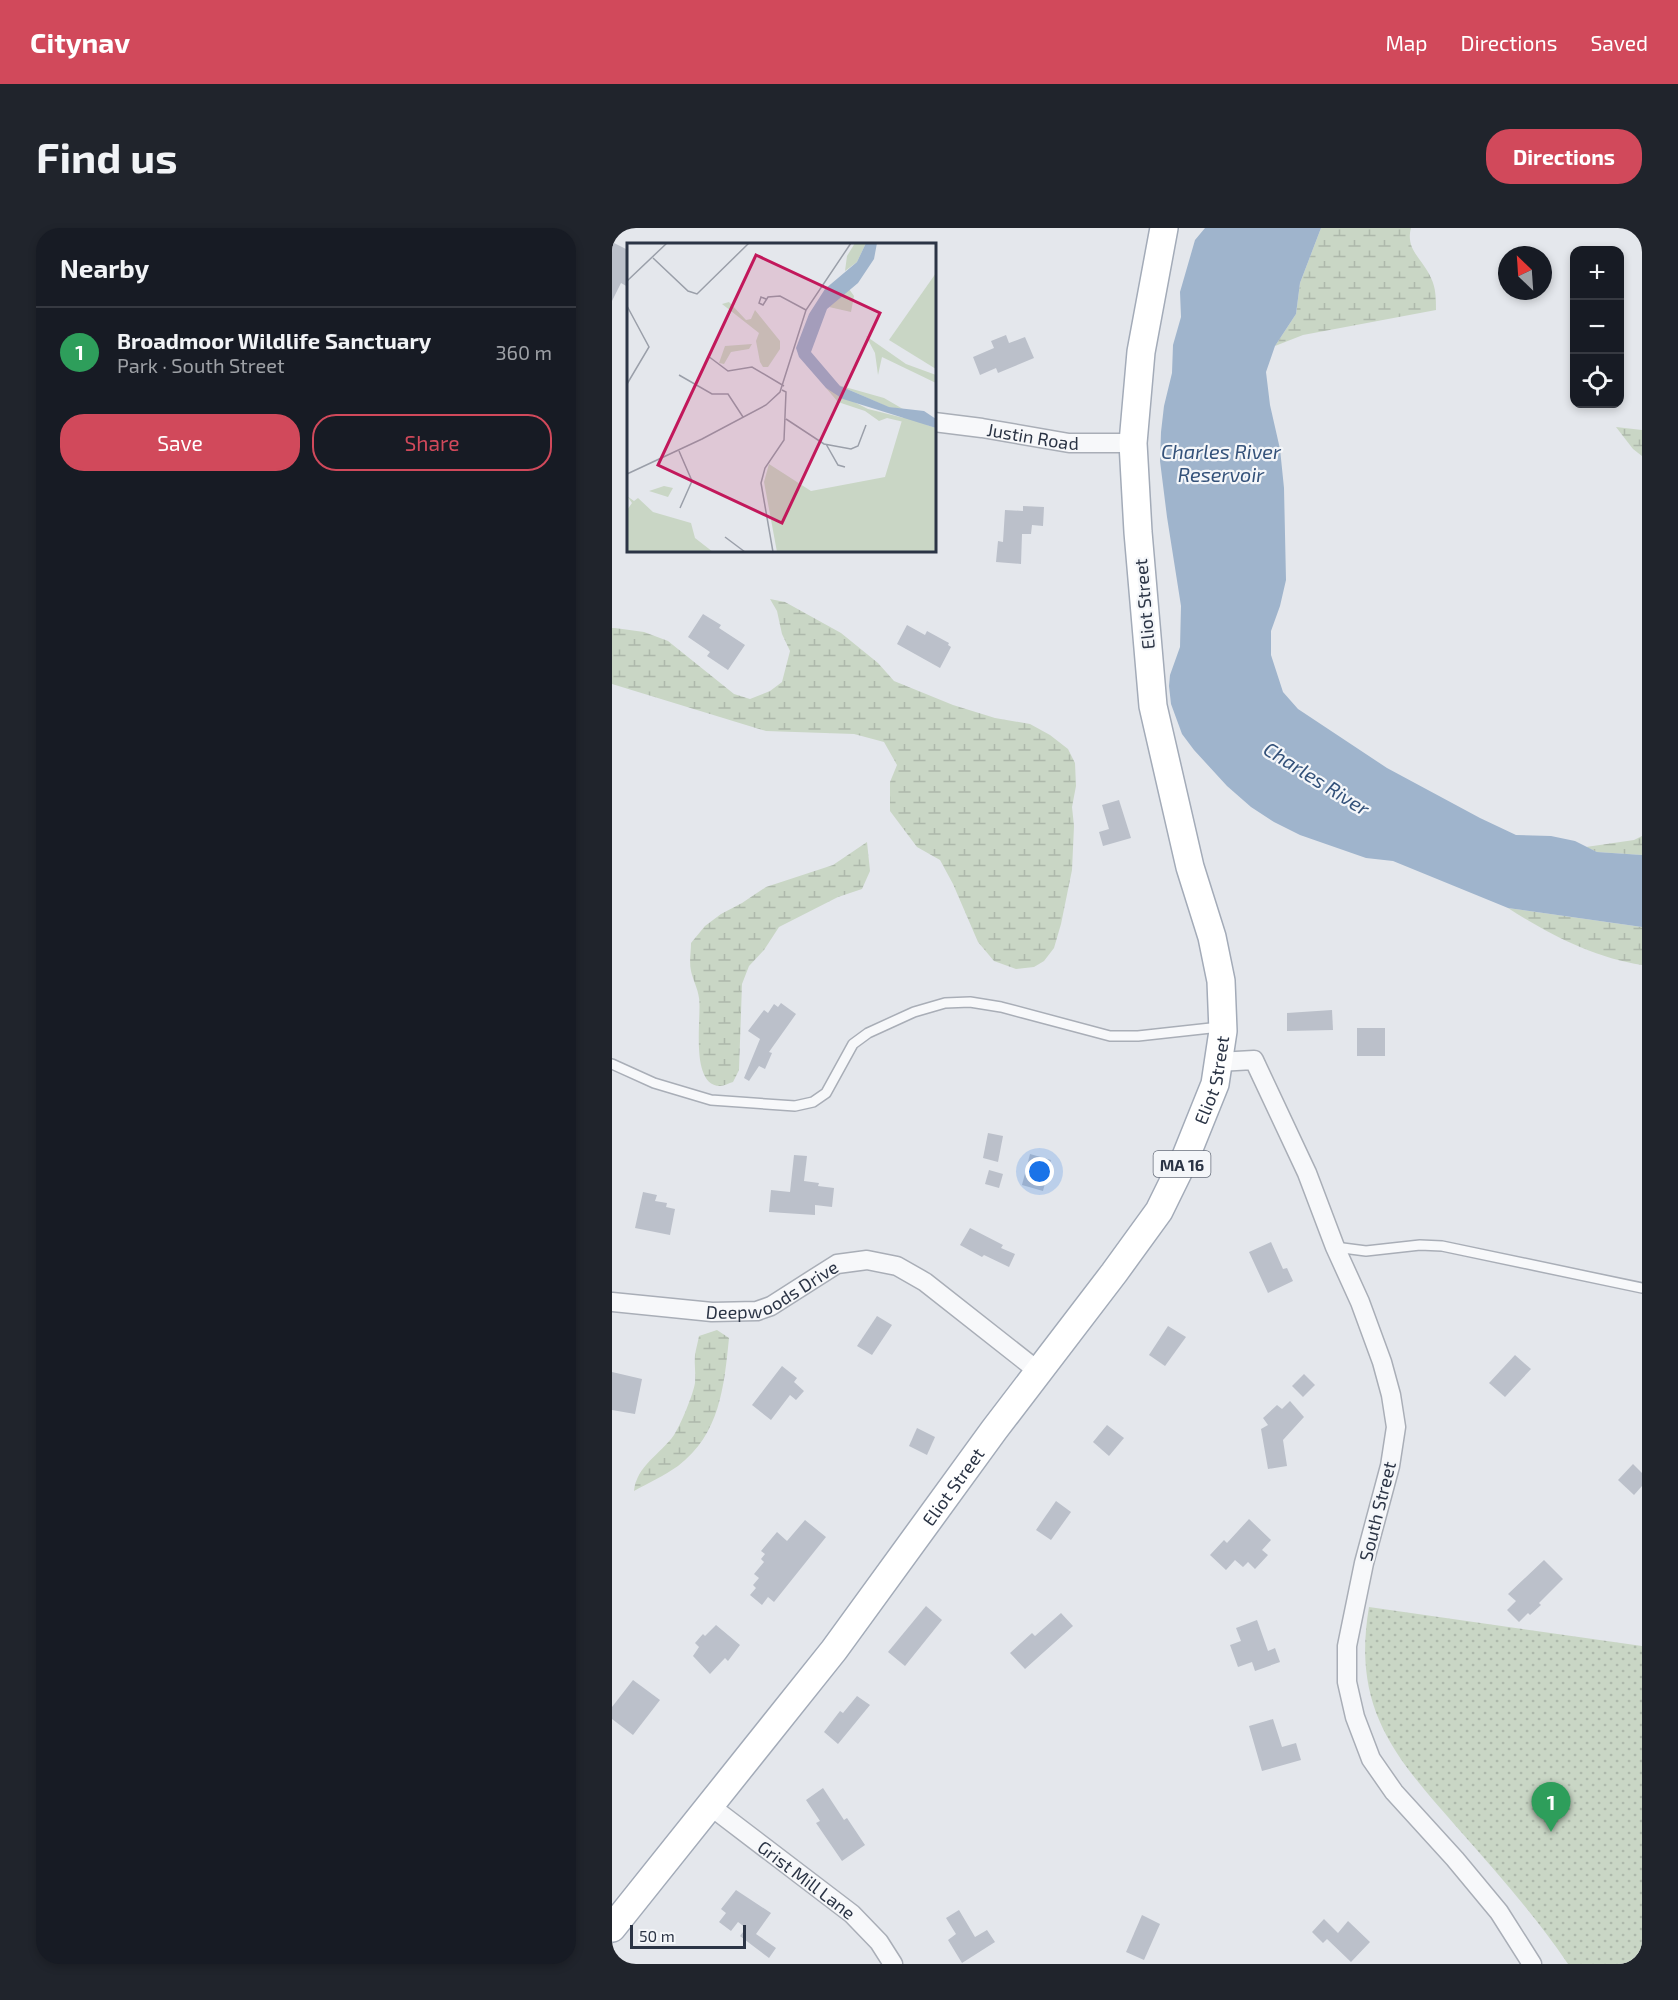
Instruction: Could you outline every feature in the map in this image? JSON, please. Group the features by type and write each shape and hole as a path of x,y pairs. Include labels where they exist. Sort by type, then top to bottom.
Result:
{"main road":[{"name":"Eliot Street","path":"612,1928 834,1650 1038,1371 1159,1211 1186,1156 1215,1084 1222,1026 1221,981 1212,937 1190,867 1153,706 1132,443 1141,352 1164,228"}],"street":[{"name":"Justin Road","path":"936,422 1069,443 1132,443"},
{"name":"South Street","path":"1218,1062 1254,1060 1307,1173 1335,1247 1360,1302 1382,1362 1391,1395 1396,1427 1390,1466 1364,1563 1347,1646 1347,1682 1355,1717 1371,1759 1394,1792 1499,1912 1532,1964"},
{"name":"Deepwoods Drive","path":"612,1302 712,1312 757,1311 771,1306 837,1264 867,1260 897,1266 926,1282 1038,1371"},
{"name":"Grist Mill Lane","path":"709,1805 852,1914 879,1942 893,1964"}],"lane":[{"path":"612,1064 654,1083 711,1100 795,1106 813,1102 826,1093 853,1044 868,1033 914,1012 945,1003 970,1002 1001,1007 1110,1036 1138,1036 1222,1026"},
{"path":"1335,1247 1366,1251 1420,1245 1442,1246 1642,1288"}],"green space":[{"path":"1321,228 1411,228 1410,242 1428,271 1434,286 1436,310 1303,335 1275,346 1296,314 1300,283"},
{"path":"1616,427 1642,430 1642,456 1633,449"},
{"path":"770,599 785,602 841,633 878,663 894,681 953,705 995,718 1030,724 1050,735 1068,749 1075,763 1076,786 1072,807 1074,826 1072,870 1054,948 1044,961 1034,967 1016,969 994,961 978,942 940,860 917,847 890,811 890,782 897,765 884,742 854,734 766,731 612,684 612,628 615,628 644,632 668,641 734,694 750,699 770,691 782,682 790,651 782,634 777,611"},
{"path":"1642,836 1642,855 1597,852 1586,847 1634,840"},
{"path":"867,842 870,871 862,889 838,897 779,927 764,950 749,966 742,984 739,1070 733,1082 723,1086 710,1083 704,1074 699,1048 699,998 690,968 691,943 705,926 721,914 766,887 833,865"},
{"path":"1508,908 1642,927 1642,965 1607,957 1572,944"},
{"path":"717,1330 729,1338 722,1392 711,1424 692,1453 678,1466 634,1491 644,1467 674,1435 680,1424 695,1383 695,1355 699,1336"},
{"path":"1369,1607 1642,1646 1642,1964 1568,1964 1517,1897 1418,1782 1385,1732 1374,1705 1367,1676 1365,1644"}],"water":[{"name":"Charles River Reservoir","path":"1205,228 1321,228 1300,283 1296,314 1275,346 1266,372 1270,405 1280,449 1284,488 1286,580 1271,631 1271,655 1283,692 1298,709 1387,768 1516,835 1551,836 1575,841 1597,852 1642,855 1642,927 1508,908 1393,861 1366,858 1300,835 1251,807 1227,786 1182,734 1171,704 1169,686 1170,675 1180,647 1181,606 1160,461 1161,432 1164,406 1172,373 1173,345 1181,317 1180,292 1195,240"}],"building":[{"path":"612,242 627,250 627,286 621,283 612,301"},
{"path":"1006,335 1009,343 1025,337 1034,358 998,373 996,368 980,375 973,357 994,348 991,341"},
{"path":"1023,506 1044,507 1043,526 1032,525 1031,534 1022,534 1021,564 996,562 998,541 1003,542 1005,510 1023,511"},
{"path":"703,614 721,625 719,628 745,645 728,670 707,656 710,652 688,637"},
{"path":"907,625 925,635 927,631 949,643 951,647 940,668 897,644"},
{"path":"1119,800 1131,838 1103,846 1099,832 1109,829 1102,805"},
{"path":"781,1003 796,1014 769,1052 772,1053 765,1069 759,1066 749,1081 744,1078 760,1039 748,1031 764,1010 768,1013 774,1004 778,1007"},
{"path":"1332,1010 1333,1030 1287,1031 1287,1013"},
{"path":"1357,1028 1385,1028 1385,1056 1357,1056"},
{"path":"988,1133 1003,1136 998,1162 983,1158"},
{"path":"1030,1154 1051,1160 1043,1191 1022,1185"},
{"path":"794,1155 807,1156 804,1181 834,1188 832,1207 815,1205 815,1215 769,1212 771,1190 790,1192"},
{"path":"989,1170 1003,1174 999,1188 985,1184"},
{"path":"643,1192 657,1195 655,1201 667,1203 666,1207 675,1209 670,1235 635,1228"},
{"path":"970,1228 1003,1245 1001,1248 1015,1254 1009,1267 984,1255 982,1257 960,1245"},
{"path":"1271,1242 1283,1269 1287,1268 1293,1281 1268,1293 1249,1252"},
{"path":"877,1316 892,1325 872,1355 857,1346"},
{"path":"1168,1326 1186,1337 1165,1366 1149,1355"},
{"path":"1515,1355 1531,1369 1505,1397 1489,1383"},
{"path":"782,1366 797,1378 794,1382 804,1391 796,1400 790,1395 771,1420 752,1405"},
{"path":"612,1372 642,1379 635,1414 612,1410"},
{"path":"1304,1374 1315,1385 1303,1397 1292,1386"},
{"path":"1290,1401 1304,1417 1283,1440 1287,1466 1268,1469 1261,1429 1268,1425 1263,1418 1277,1405 1282,1409"},
{"path":"1107,1425 1124,1438 1109,1456 1093,1442"},
{"path":"917,1428 935,1437 927,1455 909,1446"},
{"path":"1633,1464 1642,1473 1642,1486 1634,1495 1618,1480"},
{"path":"1056,1501 1071,1512 1051,1540 1036,1530"},
{"path":"1249,1519 1271,1540 1262,1550 1268,1555 1255,1569 1248,1562 1243,1567 1235,1560 1226,1570 1210,1555 1224,1540 1227,1543"},
{"path":"805,1520 826,1537 774,1602 768,1597 762,1605 750,1595 756,1588 753,1585 759,1578 754,1574 764,1562 761,1559 765,1554 761,1551 777,1532 787,1541"},
{"path":"1544,1560 1563,1579 1539,1603 1541,1605 1519,1622 1507,1610 1516,1601 1508,1594"},
{"path":"926,1606 942,1620 905,1666 888,1652"},
{"path":"1061,1613 1073,1626 1025,1669 1010,1653 1032,1633 1035,1636"},
{"path":"1257,1620 1268,1651 1275,1648 1280,1662 1255,1671 1252,1662 1238,1667 1230,1645 1241,1641 1236,1628"},
{"path":"716,1625 740,1645 728,1661 725,1658 710,1674 693,1656 699,1647 695,1643"},
{"path":"633,1680 660,1700 633,1735 612,1719 612,1707"},
{"path":"857,1696 870,1705 838,1744 824,1732 840,1711 843,1713"},
{"path":"1273,1719 1282,1747 1296,1743 1301,1760 1262,1771 1249,1726"},
{"path":"823,1788 844,1820 847,1818 865,1845 842,1861 816,1823 820,1821 806,1800"},
{"path":"736,1890 771,1913 756,1934 776,1948 769,1958 740,1936 746,1928 738,1922 731,1931 719,1922 726,1913 721,1909"},
{"path":"959,1910 975,1937 987,1930 995,1942 962,1963 948,1940 956,1934 946,1918"},
{"path":"1142,1915 1160,1924 1144,1960 1126,1952"},
{"path":"1324,1919 1338,1933 1348,1921 1370,1942 1351,1962 1327,1939 1323,1943 1312,1932"}],"place":[{"name":"Broadmoor Wildlife Sanctuary","path":"1551,1832"}],"water label":[{"name":"Charles River","path":"1317,778"}]}
